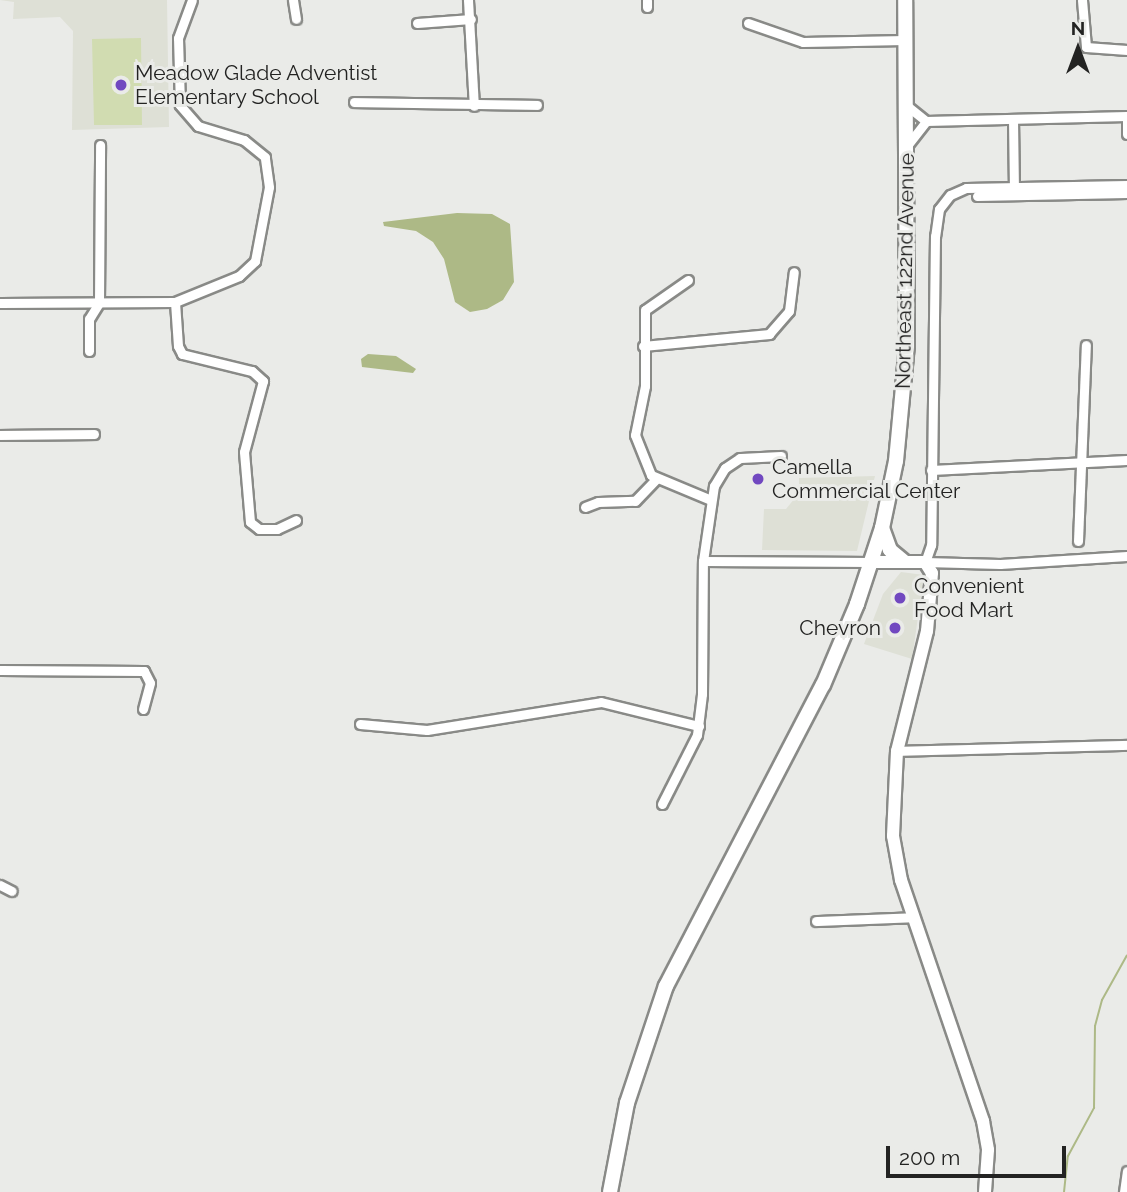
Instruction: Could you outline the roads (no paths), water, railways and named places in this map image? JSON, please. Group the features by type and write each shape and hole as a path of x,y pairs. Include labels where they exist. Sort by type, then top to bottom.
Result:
{"highway":[{"name":"Northeast 122nd Avenue","path":"610,1192 639,1059 666,986 698,918 823,685 872,562 881,528 896,461 906,357 905,0"},
{"path":"881,528 890,550 903,561"}],"main road":[{"path":"872,562 925,562"},
{"name":"Northeast 122nd Avenue","path":"925,562 932,573 931,615 897,751 894,852 984,1121 988,1150 985,1192"}],"street":[{"path":"0,303 175,302 239,276 252,265 260,250 269,179 258,148 198,126 182,109 177,43 191,0"},
{"path":"293,0 296,19"},
{"path":"468,0 474,106"},
{"path":"1082,0 1086,47 1127,50"},
{"path":"417,23 471,19"},
{"path":"748,23 803,42 905,40"},
{"path":"354,102 443,101 474,106 537,105"},
{"path":"906,105 926,121 1127,116 1127,134"},
{"path":"1013,119 1014,191"},
{"path":"906,148 926,121"},
{"path":"89,351 89,318 99,303 100,145"},
{"path":"977,196 1014,191 1127,185"},
{"name":"Northeast 122nd Avenue","path":"925,562 931,545 936,219 950,195 966,188 1014,191"},
{"path":"1014,191 1127,193"},
{"path":"643,346 744,339 775,330 789,311 794,272"},
{"path":"688,280 645,310 645,386 635,435 645,468 656,480 711,500"},
{"path":"175,302 177,346 183,354 252,371 263,381 245,448 250,522 259,529 277,529 296,520"},
{"path":"1077,541 1086,345"},
{"path":"0,435 94,434"},
{"path":"662,804 693,745 698,726 703,561 711,500 721,472 731,462 750,456 781,456"},
{"path":"931,470 1127,460"},
{"path":"585,508 598,502 635,501 656,480"},
{"path":"925,562 1000,564 1127,556"},
{"path":"703,561 872,562"},
{"path":"0,670 144,671 150,684 143,709"},
{"path":"360,724 427,730 601,702 698,726"},
{"path":"897,751 1127,745"},
{"path":"0,885 12,891"},
{"path":"816,921 914,917"},
{"path":"1124,1192 1127,1171"}],"waterway":[{"path":"1064,1192 1068,1156 1094,1108 1095,1026 1102,1000 1127,955"}],"place":[{"name":"Meadow Glade Adventist Elementary School","path":"121,85"},
{"name":"Camella Commercial Center","path":"758,479"},
{"name":"Convenient Food Mart","path":"900,598"},
{"name":"Chevron","path":"895,628"}]}
